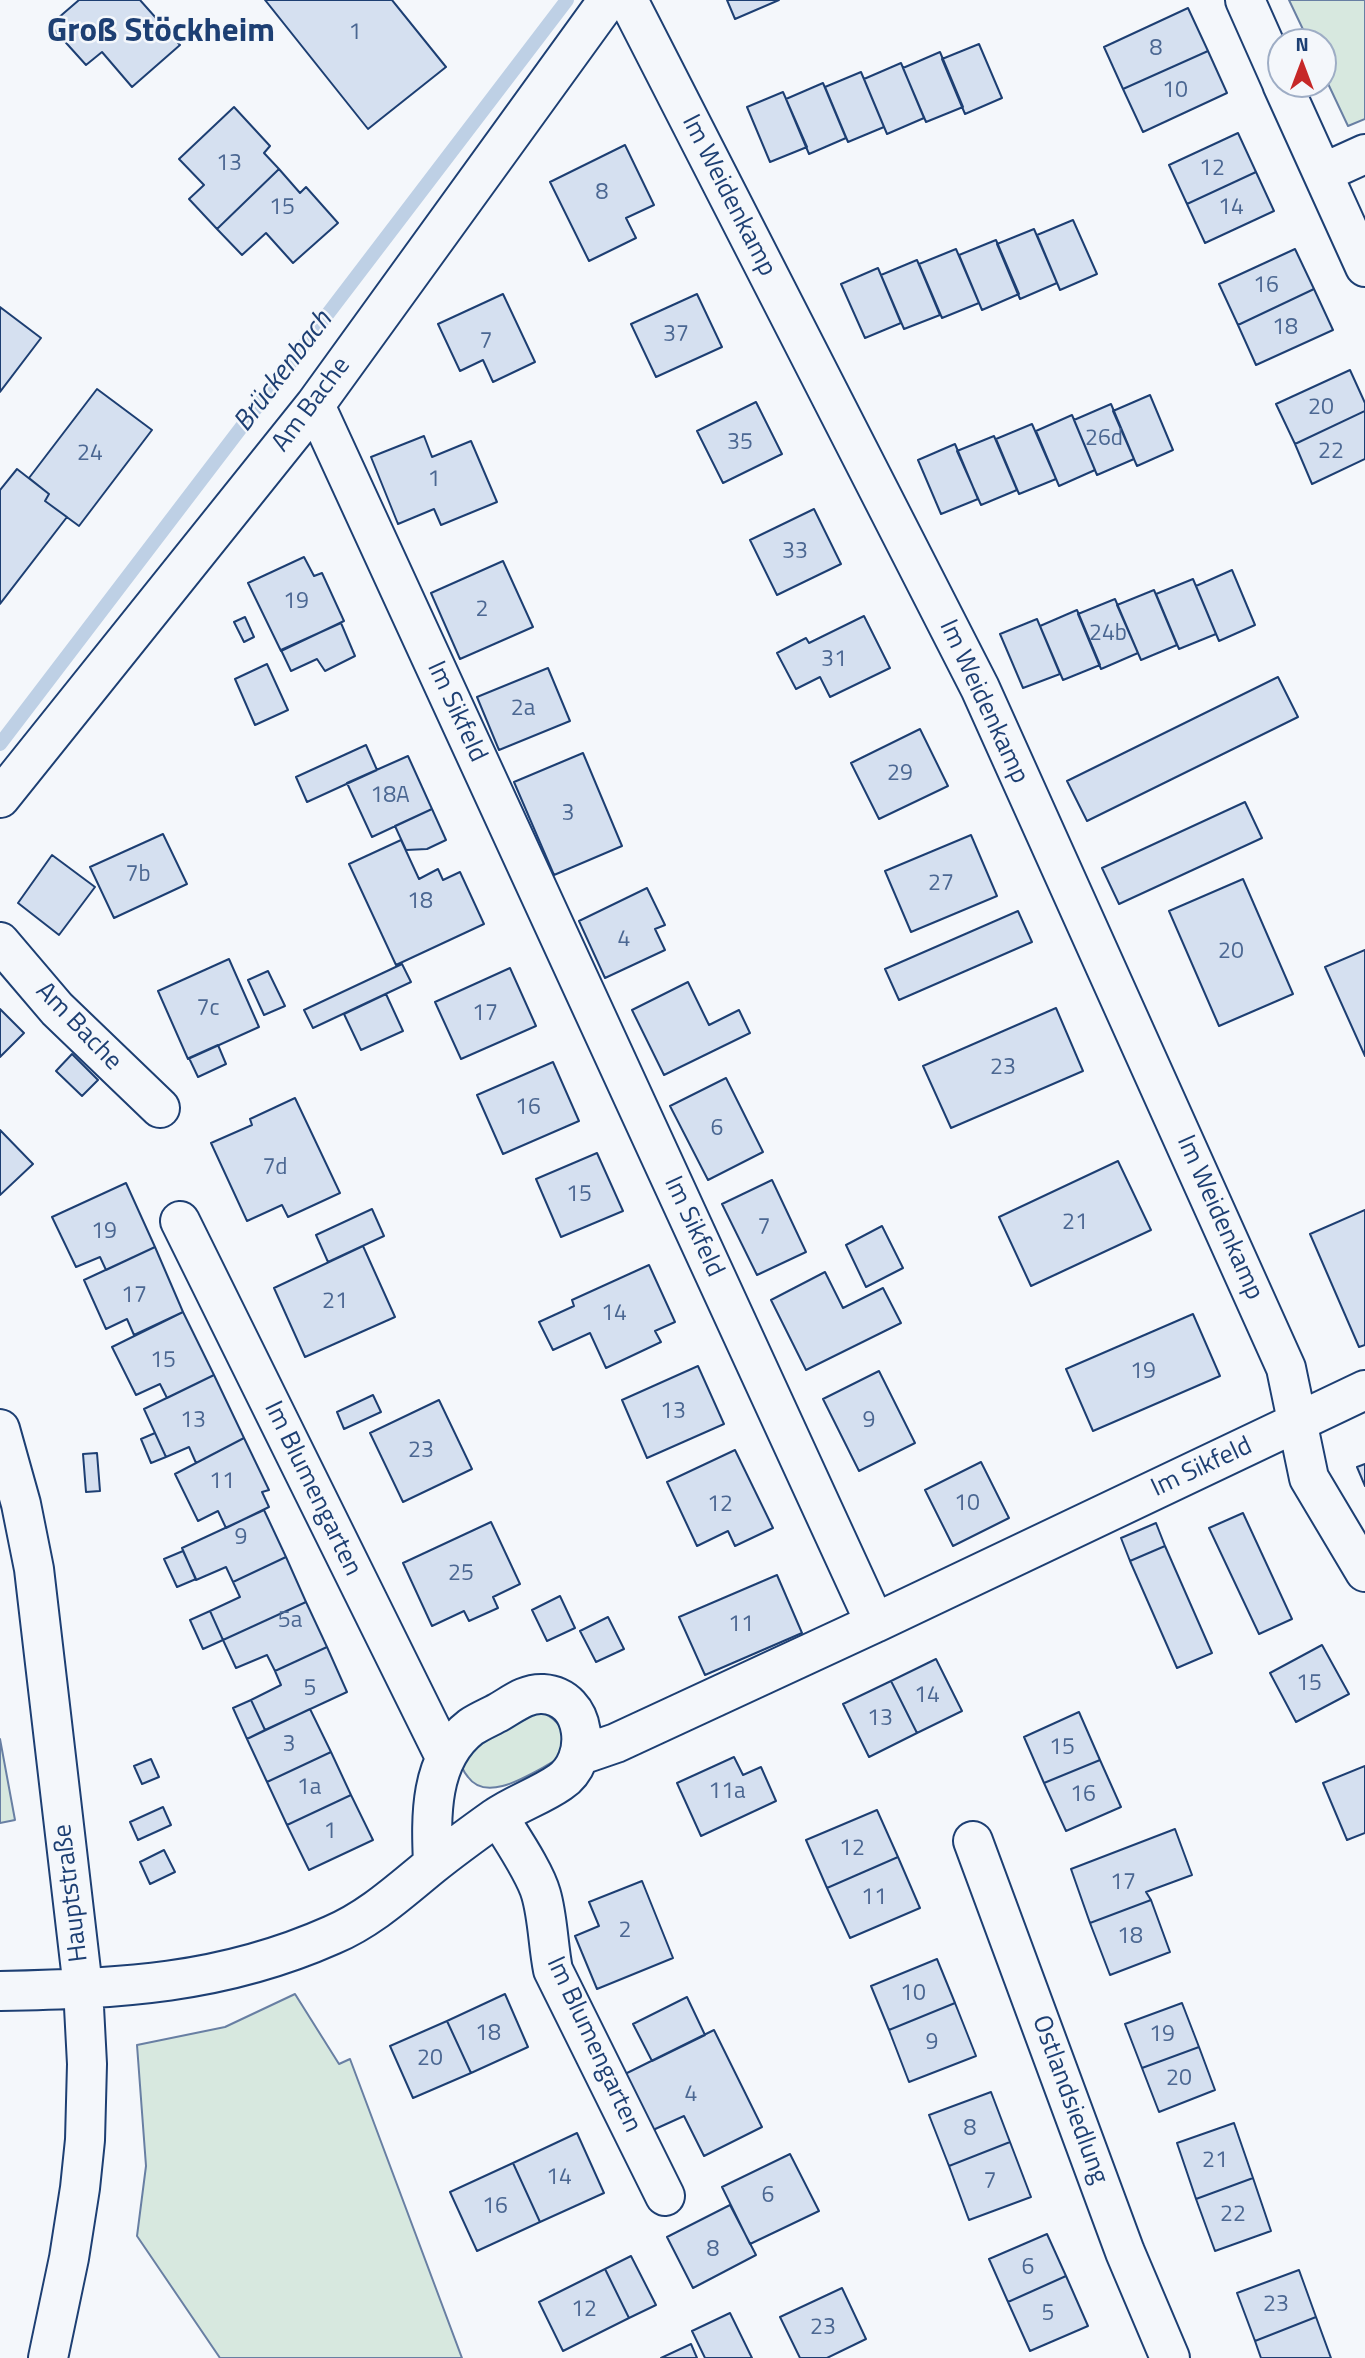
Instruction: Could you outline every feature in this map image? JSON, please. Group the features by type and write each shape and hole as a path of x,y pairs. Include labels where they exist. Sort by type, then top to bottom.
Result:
{"street":[{"name":"Am Bache","path":"0,798 314,405 608,0"},
{"name":"Im Weidenkamp","path":"628,0 979,688 1286,1368 1309,1478 1365,1572"},
{"path":"1245,0 1267,49"},
{"path":"1289,98 1365,267"},
{"path":"1323,173 1365,153"},
{"name":"Im Sikfeld","path":"314,405 875,1623 1298,1422"},
{"name":"Am Bache","path":"0,942 57,1009 160,1108"},
{"name":"Im Blumengarten","path":"180,1221 445,1757"},
{"path":"1298,1422 1365,1390"},
{"name":"Hauptstraße","path":"0,1429 21,1504 34,1569 83,1988 87,2064 85,2140 69,2258 48,2358"},
{"path":"581,1755 616,1743 875,1623"},
{"path":"0,1991 166,1982 215,1974 272,1958 334,1934 382,1906 433,1864 499,1816 569,1776 581,1755 583,1736 578,1719 567,1705 543,1694 527,1696 470,1728 445,1757 434,1806 433,1864"},
{"name":"Im Blumengarten","path":"499,1816 540,1890 546,1912 553,1970 665,2196"},
{"name":"Ostlandsiedlung","path":"973,1841 1125,2252 1170,2358"}],"shaded area":[{"path":"1289,0 1365,0 1365,119 1348,126 1335,98 1337,98 1337,28 1302,28"},
{"path":"541,1712 557,1722 566,1739 557,1760 524,1778 499,1787 477,1785 468,1777 460,1757 525,1715"},
{"path":"0,1739 15,1820 0,1823"},
{"path":"295,1994 339,2064 350,2059 462,2358 220,2358 137,2236 146,2166 137,2045 225,2027"}],"building":[{"path":"79,0 140,0 180,45 132,87 102,52 86,65 50,25"},
{"path":"265,0 392,0 446,67 368,129"},
{"path":"727,0 779,0 735,19"},
{"path":"1188,8 1208,51 1123,89 1104,47"},
{"path":"979,44 1002,98 965,114 942,59"},
{"path":"1208,51 1227,93 1143,132 1123,89"},
{"path":"940,52 963,107 926,122 903,68"},
{"path":"901,63 924,118 887,134 864,79"},
{"path":"861,72 884,127 848,142 825,87"},
{"path":"823,83 846,138 809,154 786,99"},
{"path":"783,92 807,147 770,162 747,107"},
{"path":"234,107 270,146 264,153 279,169 217,229 189,199 204,185 179,159"},
{"path":"1238,133 1256,172 1187,204 1169,165"},
{"path":"625,145 654,205 626,218 636,238 589,261 550,182"},
{"path":"279,169 300,193 306,187 338,223 293,263 266,233 242,255 217,229"},
{"path":"1256,172 1274,211 1205,243 1187,204"},
{"path":"1073,220 1097,274 1060,290 1037,235"},
{"path":"1034,229 1057,283 1020,299 997,244"},
{"path":"996,240 1019,294 982,310 959,255"},
{"path":"956,249 979,303 942,318 919,264"},
{"path":"1295,249 1314,289 1238,325 1219,284"},
{"path":"917,260 940,315 904,329 881,275"},
{"path":"878,268 901,323 865,338 841,284"},
{"path":"1314,289 1333,330 1256,365 1238,325"},
{"path":"503,294 535,362 493,382 483,360 460,371 438,324"},
{"path":"697,294 722,347 656,377 631,324"},
{"path":"0,307 41,338 0,392"},
{"path":"1350,370 1365,403 1365,411 1295,444 1276,404"},
{"path":"97,389 152,430 79,526 45,501 49,494 29,478"},
{"path":"1150,395 1173,450 1137,466 1113,411"},
{"path":"756,402 782,454 723,483 697,431"},
{"path":"1111,404 1134,459 1097,475 1074,420"},
{"path":"1365,411 1365,459 1312,484 1295,444"},
{"path":"1072,415 1095,470 1059,486 1036,431"},
{"path":"1032,424 1056,479 1019,494 996,439"},
{"path":"424,436 432,457 471,441 497,502 441,525 434,509 398,524 371,457"},
{"path":"994,436 1017,490 981,505 957,451"},
{"path":"955,444 978,499 941,514 918,460"},
{"path":"17,469 49,494 45,501 67,517 0,604 0,490"},
{"path":"814,509 841,564 777,595 750,540"},
{"path":"304,557 314,576 322,573 344,621 281,651 248,583"},
{"path":"503,561 533,627 460,659 431,593"},
{"path":"1232,570 1255,625 1219,641 1196,586"},
{"path":"1193,579 1216,634 1179,649 1156,594"},
{"path":"1154,590 1177,645 1141,660 1117,605"},
{"path":"1115,599 1138,653 1101,669 1078,614"},
{"path":"1077,610 1100,665 1063,680 1040,626"},
{"path":"864,616 890,668 830,697 820,677 796,689 777,653 806,638 809,643"},
{"path":"245,617 254,637 244,642 234,622"},
{"path":"1037,619 1060,674 1023,688 1000,634"},
{"path":"341,623 355,656 325,671 317,659 291,671 281,650"},
{"path":"267,664 288,710 255,725 235,679"},
{"path":"548,668 570,721 499,750 477,697"},
{"path":"1278,677 1298,717 1087,821 1067,781"},
{"path":"920,729 948,786 879,819 851,763"},
{"path":"366,745 377,770 307,802 296,777"},
{"path":"583,753 622,846 554,875 514,782"},
{"path":"408,756 432,809 372,837 347,783"},
{"path":"1245,802 1262,838 1119,904 1102,868"},
{"path":"432,809 446,840 427,849 406,850 395,826"},
{"path":"163,834 187,884 114,918 90,867"},
{"path":"971,835 997,896 911,932 885,871"},
{"path":"401,840 419,879 438,869 443,880 460,872 484,924 396,965 349,864"},
{"path":"52,855 95,887 59,935 18,903"},
{"path":"1243,879 1293,994 1219,1026 1169,911"},
{"path":"647,888 665,925 655,929 665,950 605,978 579,921"},
{"path":"1018,911 1032,942 899,1000 885,969"},
{"path":"1365,950 1365,1056 1325,967"},
{"path":"229,959 259,1027 188,1059 158,991"},
{"path":"402,964 411,982 313,1028 304,1010"},
{"path":"510,968 536,1026 461,1059 435,1002"},
{"path":"268,971 285,1006 264,1015 248,980"},
{"path":"688,982 709,1025 739,1010 750,1033 664,1075 632,1010"},
{"path":"386,994 403,1031 361,1050 344,1014"},
{"path":"1056,1008 1083,1071 951,1128 923,1066"},
{"path":"0,1009 24,1033 0,1057"},
{"path":"218,1045 226,1064 198,1077 189,1058"},
{"path":"72,1054 98,1080 82,1096 56,1071"},
{"path":"553,1062 579,1121 503,1154 477,1095"},
{"path":"726,1078 763,1152 708,1180 670,1106"},
{"path":"295,1098 340,1193 288,1217 282,1205 247,1221 211,1143 252,1125 250,1119"},
{"path":"0,1130 33,1164 0,1195"},
{"path":"597,1153 623,1211 561,1237 536,1179"},
{"path":"1118,1161 1151,1230 1031,1286 999,1217"},
{"path":"772,1180 806,1252 757,1275 722,1204"},
{"path":"126,1183 155,1247 106,1270 100,1257 76,1267 52,1217"},
{"path":"372,1209 384,1236 328,1262 316,1235"},
{"path":"1365,1210 1365,1345 1359,1347 1310,1234"},
{"path":"882,1226 903,1268 866,1287 846,1245"},
{"path":"363,1246 395,1317 305,1357 274,1288"},
{"path":"155,1247 183,1312 134,1335 127,1319 106,1329 84,1280"},
{"path":"649,1265 675,1322 655,1331 661,1342 606,1368 590,1333 553,1350 539,1322 574,1306 572,1300"},
{"path":"825,1272 843,1308 883,1288 901,1323 806,1370 771,1300"},
{"path":"183,1312 214,1375 167,1398 160,1384 136,1395 112,1347"},
{"path":"1193,1314 1220,1376 1093,1431 1066,1369"},
{"path":"698,1366 724,1424 647,1458 622,1400"},
{"path":"879,1371 915,1443 859,1471 823,1399"},
{"path":"214,1375 244,1438 196,1463 189,1447 166,1457 144,1409"},
{"path":"373,1395 381,1412 344,1429 337,1412"},
{"path":"439,1400 472,1469 403,1502 370,1433"},
{"path":"155,1433 166,1457 151,1463 141,1439"},
{"path":"244,1438 269,1490 262,1492 269,1507 226,1528 218,1511 198,1521 175,1474"},
{"path":"735,1450 773,1528 735,1546 728,1531 697,1546 667,1482"},
{"path":"97,1453 100,1491 86,1492 83,1454"},
{"path":"981,1462 1009,1518 953,1546 925,1490"},
{"path":"1365,1464 1365,1486 1357,1467"},
{"path":"264,1510 286,1557 233,1582 226,1567 196,1580 182,1548"},
{"path":"1243,1513 1292,1619 1259,1634 1209,1528"},
{"path":"491,1522 520,1584 493,1597 498,1608 469,1621 464,1611 432,1626 403,1563"},
{"path":"1156,1523 1165,1546 1130,1561 1121,1538"},
{"path":"1165,1546 1212,1653 1177,1668 1130,1561"},
{"path":"183,1551 196,1579 177,1587 164,1559"},
{"path":"286,1557 306,1602 223,1640 210,1611 240,1597 233,1582"},
{"path":"777,1575 802,1633 705,1675 679,1617"},
{"path":"560,1596 575,1628 547,1641 532,1610"},
{"path":"306,1602 327,1647 275,1671 267,1655 236,1668 223,1640"},
{"path":"210,1611 223,1640 203,1649 190,1620"},
{"path":"608,1617 624,1649 596,1662 580,1631"},
{"path":"1322,1645 1349,1694 1296,1722 1270,1673"},
{"path":"327,1647 347,1692 265,1730 251,1700 281,1685 275,1671"},
{"path":"936,1659 962,1711 917,1733 891,1681"},
{"path":"891,1681 917,1733 869,1757 843,1704"},
{"path":"251,1700 265,1730 247,1739 233,1708"},
{"path":"310,1709 331,1752 267,1782 247,1739"},
{"path":"1079,1712 1100,1760 1044,1783 1024,1737"},
{"path":"331,1752 351,1795 287,1825 267,1782"},
{"path":"734,1757 743,1775 761,1767 776,1801 701,1836 677,1783"},
{"path":"151,1759 159,1777 142,1784 134,1766"},
{"path":"1100,1760 1121,1807 1066,1831 1044,1783"},
{"path":"1365,1766 1365,1833 1347,1840 1323,1783"},
{"path":"351,1795 373,1840 309,1870 287,1825"},
{"path":"163,1807 171,1825 138,1840 130,1822"},
{"path":"877,1810 898,1857 827,1888 806,1840"},
{"path":"1175,1829 1192,1875 1146,1892 1151,1900 1090,1923 1071,1869"},
{"path":"164,1850 175,1872 150,1884 140,1862"},
{"path":"898,1857 920,1908 850,1938 827,1888"},
{"path":"642,1881 673,1958 597,1989 575,1936 599,1926 589,1902"},
{"path":"1151,1900 1170,1952 1110,1975 1090,1923"},
{"path":"937,1959 955,2003 889,2030 871,1986"},
{"path":"505,1994 528,2047 471,2073 447,2021"},
{"path":"687,1997 705,2035 652,2061 633,2024"},
{"path":"955,2003 976,2056 909,2082 889,2030"},
{"path":"1182,2003 1199,2047 1142,2068 1125,2024"},
{"path":"447,2021 471,2073 413,2098 390,2046"},
{"path":"714,2030 762,2127 704,2156 684,2116 653,2130 625,2074"},
{"path":"1199,2047 1215,2090 1159,2112 1142,2068"},
{"path":"991,2092 1010,2142 949,2166 929,2115"},
{"path":"1234,2123 1253,2178 1196,2199 1177,2143"},
{"path":"577,2133 604,2193 540,2222 513,2163"},
{"path":"1010,2142 1031,2197 969,2220 949,2166"},
{"path":"790,2154 819,2211 750,2244 722,2187"},
{"path":"513,2163 540,2222 477,2251 450,2192"},
{"path":"1253,2178 1271,2231 1215,2251 1196,2199"},
{"path":"730,2205 756,2255 693,2288 667,2237"},
{"path":"1047,2234 1066,2276 1008,2302 989,2259"},
{"path":"631,2256 656,2305 629,2318 605,2269"},
{"path":"605,2269 629,2318 563,2351 539,2302"},
{"path":"1299,2270 1316,2317 1255,2341 1237,2293"},
{"path":"1066,2276 1088,2326 1030,2351 1008,2302"},
{"path":"842,2288 866,2339 827,2358 800,2358 780,2317"},
{"path":"730,2313 752,2358 705,2358 692,2331"},
{"path":"1316,2317 1331,2358 1261,2358 1255,2341"},
{"path":"691,2344 697,2358 661,2358"}],"waterway":[{"name":"Brückenbach","path":"0,744 567,0"}],"district":[{"name":"Groß Stöckheim","path":"161,33"}]}
